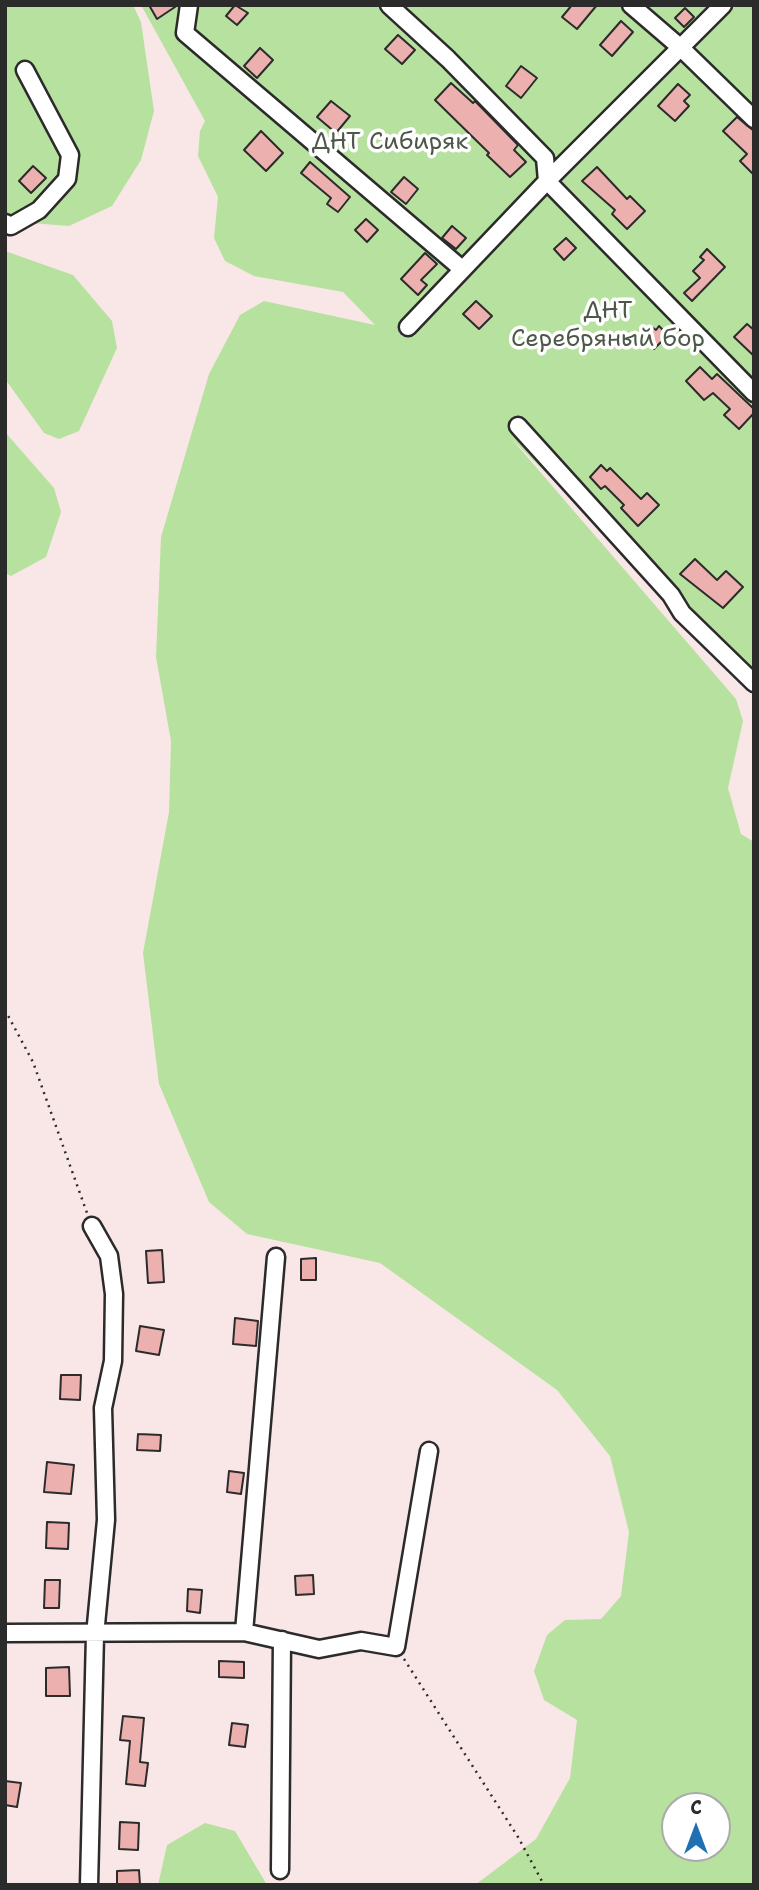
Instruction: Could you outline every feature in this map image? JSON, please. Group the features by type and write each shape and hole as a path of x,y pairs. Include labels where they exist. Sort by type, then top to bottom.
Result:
{"street":[{"path":"189,5 185,33 463,269"},
{"path":"388,5 448,59 544,158 547,181 754,393"},
{"path":"631,5 681,48 754,119"},
{"path":"408,327 547,181 723,5"},
{"path":"7,226 38,210 67,179 70,155 26,70"},
{"path":"518,426 671,595 682,613 754,683"},
{"path":"89,1885 95,1635 106,1520 103,1408 113,1361 114,1294 108,1256 92,1226"},
{"path":"244,1632 276,1257"},
{"path":"5,1633 95,1635 244,1632 319,1649 361,1641 396,1647 429,1451"},
{"path":"280,1870 282,1640"}],"path":[{"path":"5,1010 33,1062 92,1226"},
{"path":"396,1647 518,1837 544,1885"}],"green space":[{"path":"5,5 133,5 141,22 154,111 141,160 112,206 69,226 5,221"},
{"path":"141,5 754,5 754,681 510,437 736,699 743,721 728,788 741,834 754,842 754,1885 475,1885 536,1839 570,1778 577,1720 544,1700 534,1671 547,1635 565,1620 601,1619 621,1596 629,1532 610,1456 557,1390 380,1263 247,1234 209,1202 159,1084 143,953 169,812 171,741 156,657 161,537 209,374 240,315 264,301 375,325 343,292 254,276 225,261 214,238 218,197 198,156 200,131 205,121"},
{"path":"5,251 73,275 112,321 117,348 79,431 59,439 44,433 5,379"},
{"path":"5,432 54,488 61,512 46,557 11,576 5,573"},
{"path":"205,1823 235,1831 267,1885 158,1885 167,1845"}],"building":[{"path":"149,5 178,5 157,19"},
{"path":"235,5 248,13 237,25 226,16"},
{"path":"572,5 597,5 577,29 562,17"},
{"path":"685,8 694,17 684,27 675,18"},
{"path":"621,21 633,32 612,56 600,45"},
{"path":"398,35 415,50 402,64 385,49"},
{"path":"260,48 273,60 257,78 244,66"},
{"path":"521,66 537,78 521,98 506,86"},
{"path":"451,83 473,103 475,101 518,145 514,150 526,162 510,177 435,100"},
{"path":"678,84 690,95 684,101 689,106 675,121 658,106"},
{"path":"331,101 350,116 336,133 317,117"},
{"path":"737,117 754,131 754,175 740,161 747,154 723,131"},
{"path":"261,131 283,153 266,171 244,150"},
{"path":"310,162 350,197 338,212 327,204 331,198 301,173"},
{"path":"33,166 46,178 31,193 19,181"},
{"path":"597,167 627,199 630,196 645,211 627,229 612,214 615,210 582,181"},
{"path":"404,177 418,189 406,204 391,192"},
{"path":"366,219 378,230 367,242 355,230"},
{"path":"452,226 466,238 456,249 442,238"},
{"path":"566,238 576,248 564,260 554,249"},
{"path":"707,249 725,267 692,301 684,293 700,278 693,271 704,260 700,257"},
{"path":"425,253 437,264 421,280 427,285 418,295 401,279"},
{"path":"476,301 492,316 479,329 463,314"},
{"path":"747,324 754,330 754,356 734,337"},
{"path":"659,326 668,335 654,349 642,337 652,327 656,330"},
{"path":"700,367 712,379 717,374 754,409 754,413 739,429 724,415 730,409 713,393 704,400 686,381"},
{"path":"601,465 607,471 610,468 641,499 647,493 659,505 638,526 621,508 624,505 605,486 601,489 590,477"},
{"path":"695,559 717,580 726,571 743,587 723,608 680,574"},
{"path":"162,1250 164,1282 148,1283 146,1251"},
{"path":"316,1258 316,1280 301,1280 301,1259"},
{"path":"235,1318 258,1321 256,1346 233,1344"},
{"path":"140,1326 164,1330 159,1355 136,1351"},
{"path":"61,1375 81,1375 80,1400 60,1399"},
{"path":"138,1434 161,1435 160,1451 137,1450"},
{"path":"47,1462 74,1465 71,1494 44,1492"},
{"path":"229,1471 244,1473 241,1494 227,1492"},
{"path":"47,1522 69,1523 68,1549 46,1548"},
{"path":"313,1575 314,1594 296,1595 295,1576"},
{"path":"45,1580 60,1580 59,1608 44,1608"},
{"path":"188,1589 202,1590 200,1613 187,1611"},
{"path":"219,1661 244,1662 244,1678 219,1677"},
{"path":"69,1667 70,1696 46,1696 46,1668"},
{"path":"123,1716 144,1718 140,1762 148,1763 145,1786 126,1784 130,1741 120,1740"},
{"path":"232,1723 248,1725 245,1747 229,1745"},
{"path":"5,1781 21,1783 17,1807 5,1805"},
{"path":"120,1822 139,1823 138,1850 119,1849"},
{"path":"139,1870 140,1885 117,1885 117,1871"}],"park label":[{"name":"ДНТ Сибиряк","path":"390,143"},
{"name":"ДНТ Серебряный бор","path":"608,326"}]}
